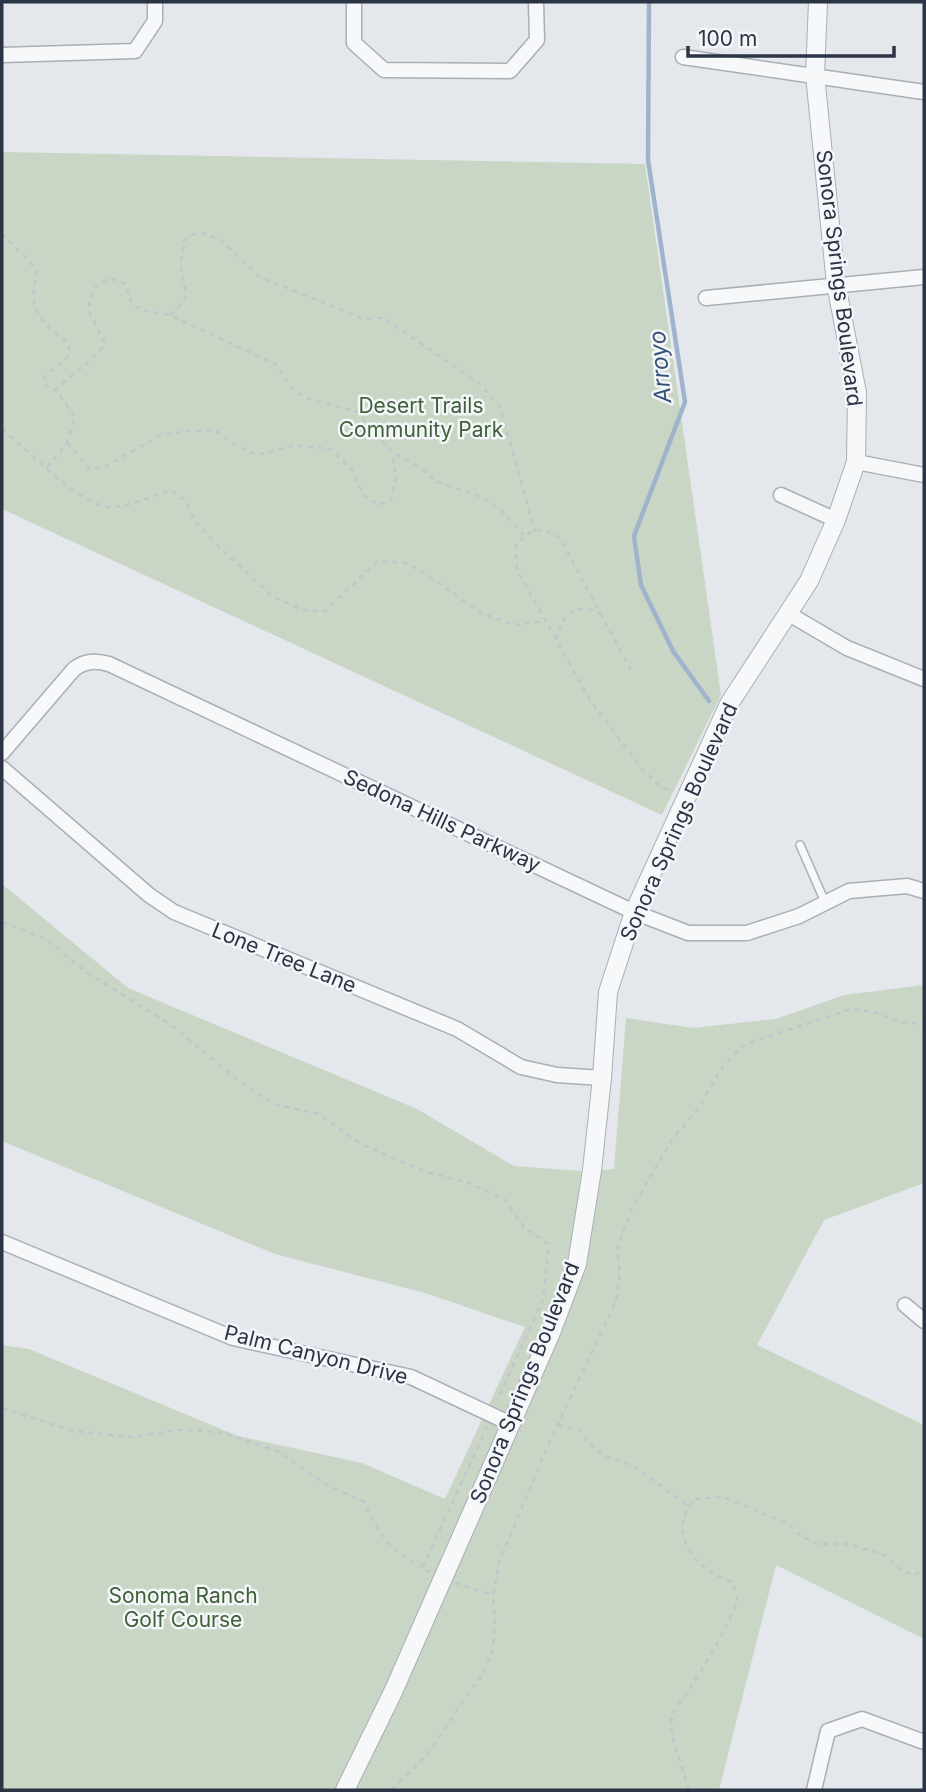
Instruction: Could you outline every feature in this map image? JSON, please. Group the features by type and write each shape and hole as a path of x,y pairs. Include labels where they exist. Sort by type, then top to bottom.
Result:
{"street":[{"path":"2,55 135,51 155,21 155,2"},
{"path":"354,2 354,43 384,71 510,72 537,40 536,2"},
{"name":"Sonora Springs Boulevard","path":"345,1790 393,1692 550,1335 577,1264 592,1170 608,992 634,912 729,704 809,582 836,520 856,462 857,393 836,285 815,75 818,2"},
{"path":"683,57 924,92"},
{"path":"706,298 924,278"},
{"path":"856,462 924,475"},
{"path":"781,495 836,520"},
{"path":"789,614 847,648 924,679"},
{"name":"Sedona Hills Parkway","path":"2,753 74,669 86,663 103,662 634,912 688,933 747,933 799,916 849,891 906,886 924,891"},
{"name":"Lone Tree Lane","path":"2,768 149,895 174,912 447,1025 521,1067 557,1075 602,1078"},
{"name":"Palm Canyon Drive","path":"2,1242 233,1338 411,1377 511,1424"},
{"path":"905,1305 924,1321"},
{"path":"814,1790 828,1731 862,1719 924,1742"}],"lane":[{"path":"800,845 825,902"}],"path":[{"path":"2,233 14,249 30,259 37,273 33,304 42,321 68,342 70,353 65,362 51,369 43,380 46,386 56,390 75,417 67,443 47,467"},
{"path":"170,315 182,304 187,293 181,266 184,240 191,235 203,233 222,241 260,277 364,319 384,317 479,383 500,407 536,531"},
{"path":"56,390 75,371 92,361 105,345 88,309 93,289 109,278 125,284 132,305 170,315 277,365 289,385 303,397 357,412 392,452 421,468 435,481 484,498 503,512 524,535"},
{"path":"2,429 66,486 91,501 110,508 170,490 186,501 195,521 221,549 273,597 304,610 325,611 378,561 406,563 479,612 514,625 546,621"},
{"path":"67,443 91,470 106,466 161,435 187,431 216,431 237,446 257,455 296,445 331,449 351,469 364,496 379,505 391,500 397,477 392,452"},
{"path":"631,670 560,538 549,531 524,535 516,545 517,570 590,700 642,769 659,785 685,799"},
{"path":"556,640 560,624 568,614 578,609 590,609 600,613"},
{"path":"2,922 46,939 86,972 170,1024 239,1081 273,1104 319,1114 361,1144 426,1172 469,1183 505,1200 523,1227 549,1245 543,1299 422,1568"},
{"path":"392,1790 430,1751 468,1692 482,1676 493,1649 493,1595 499,1562 531,1485 616,1301 620,1273 617,1249 631,1210 673,1138 697,1110 723,1066 743,1045 851,1009 874,1012 901,1022 924,1024"},
{"path":"2,1408 73,1431 134,1437 175,1430 204,1431 224,1433 277,1451 328,1486 363,1502 391,1548 442,1578 493,1595"},
{"path":"558,1425 580,1430 604,1457 632,1465 690,1507"},
{"path":"689,1790 673,1737 671,1716 686,1697 725,1626 737,1598 732,1582 717,1577 701,1565 684,1545 684,1516 695,1499 723,1497 788,1523 800,1535 816,1544 849,1544 884,1555 900,1569 913,1575 924,1570"}],"green space":[{"name":"Desert Trails Community Park","path":"2,152 645,164 721,695 662,815 2,509"},
{"name":"Sonoma Ranch Golf Course","path":"2,884 128,988 417,1109 514,1166 580,1171 614,1169 626,1018 693,1028 776,1019 844,995 924,985 924,1183 824,1220 757,1345 924,1425 924,1639 776,1565 719,1790 2,1790 2,1345 29,1349 238,1436 362,1463 445,1499 525,1327 425,1293 275,1254 2,1141"}],"waterway":[{"name":"Arroyo","path":"649,2 648,160 685,402 634,536 641,585 673,651 709,701"}]}
